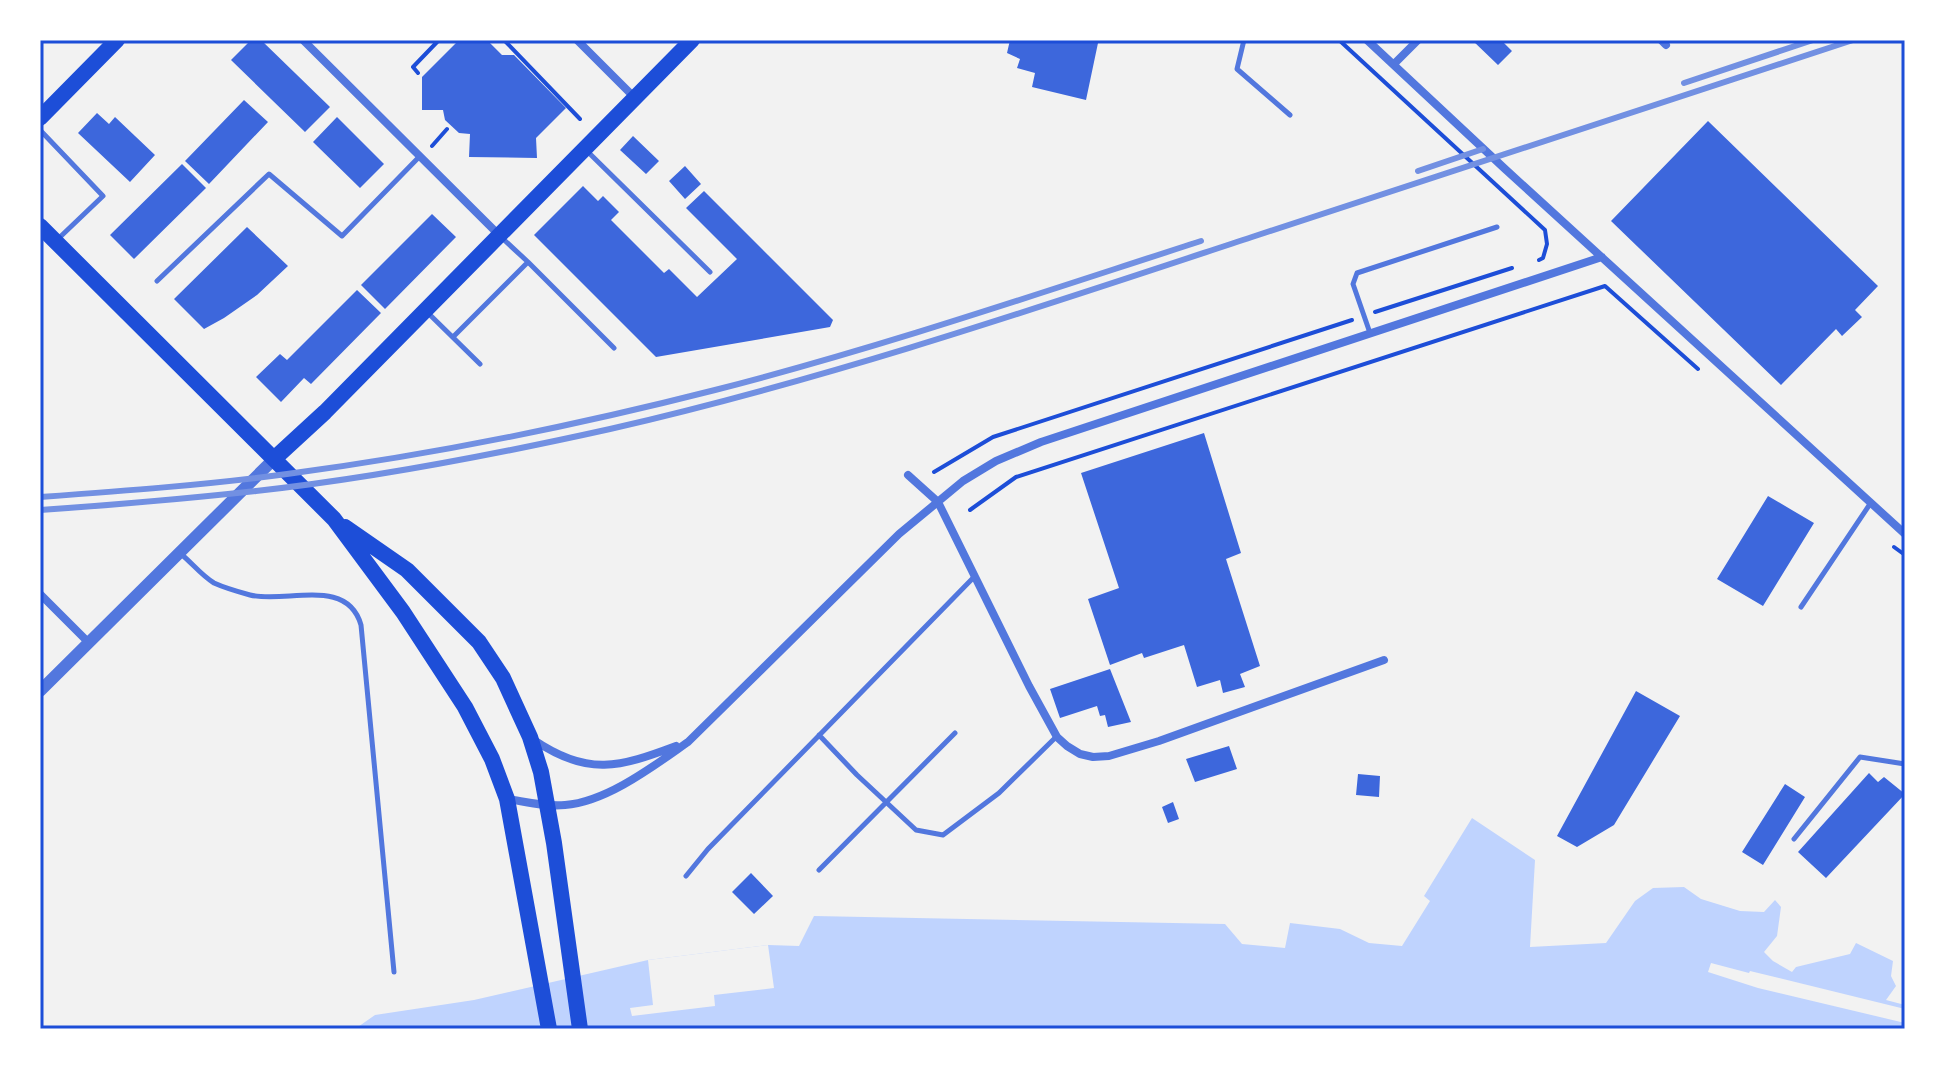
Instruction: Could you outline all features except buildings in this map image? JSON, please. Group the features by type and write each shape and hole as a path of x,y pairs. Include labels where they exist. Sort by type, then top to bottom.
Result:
{"main road":[{"path":"40,118 117,40"},
{"path":"275,458 325,412 692,40"},
{"path":"40,226 334,519 410,623 465,707 492,759 507,799 549,1029"},
{"path":"334,519 407,570 479,642 503,678 530,737 541,772 580,1029"}],"street":[{"path":"303,40 500,235"},
{"path":"577,40 635,98"},
{"path":"1367,40 1905,534"},
{"path":"1394,64 1418,40"},
{"path":"507,799 567,805 633,779 688,742 899,534 963,481 996,461 1041,442 1602,257"},
{"path":"40,691 275,458"},
{"path":"908,475 938,502 1057,737 1080,754 1109,756 1159,741 1384,660"},
{"path":"40,594 88,642"},
{"path":"530,737 561,755 605,765 640,759 688,742"}],"lane":[{"path":"1244,40 1237,69 1290,115"},
{"path":"40,130 103,196 55,242"},
{"path":"585,149 710,272"},
{"path":"157,281 269,174 342,236 421,155"},
{"path":"1371,333 1353,284 1357,273 1497,227"},
{"path":"500,235 614,348"},
{"path":"453,337 528,262"},
{"path":"425,310 480,364"},
{"path":"1801,607 1870,504"},
{"path":"181,553 212,582 234,590 253,596 326,595 342,600 359,616 394,972"},
{"path":"686,876 708,849 975,576"},
{"path":"819,870 955,733"},
{"path":"819,735 916,830 943,835 999,793 1057,737"},
{"path":"1794,839 1860,757 1905,764"}],"path":[{"path":"418,73 413,67 439,40"},
{"path":"504,40 580,119"},
{"path":"1339,40 1545,230 1547,244 1543,258 1528,263"},
{"path":"432,146 447,129"},
{"path":"934,472 993,437 1513,268"},
{"path":"970,510 1016,477 1605,286 1700,370"},
{"path":"1893,547 1905,555"}],"water":[{"path":"1472,818 1535,860 1530,947 1606,943 1635,901 1653,888 1684,887 1701,899 1740,911 1764,912 1775,900 1781,907 1777,936 1764,952 1773,961 1792,972 1796,967 1850,954 1856,943 1893,961 1891,976 1896,986 1886,1000 1905,1005 1905,1029 355,1029 375,1015 474,1000 648,960 768,945 799,946 814,916 1225,924 1242,944 1285,948 1290,923 1340,929 1369,943 1402,946 1430,901 1424,896"}],"pier":[{"path":"768,945 774,988 714,995 715,1006 632,1016 630,1008 653,1005 648,960"},
{"path":"1711,963 1905,1009 1905,1023 1758,988 1708,972"}],"railway":[{"path":"1684,83 1813,40"},
{"path":"40,510 301,486 522,448 691,409 853,365 1013,315 1853,40"},
{"path":"1418,171 1483,149"},
{"path":"40,497 195,485 341,466 449,449 609,416 837,356 1201,241"}]}
